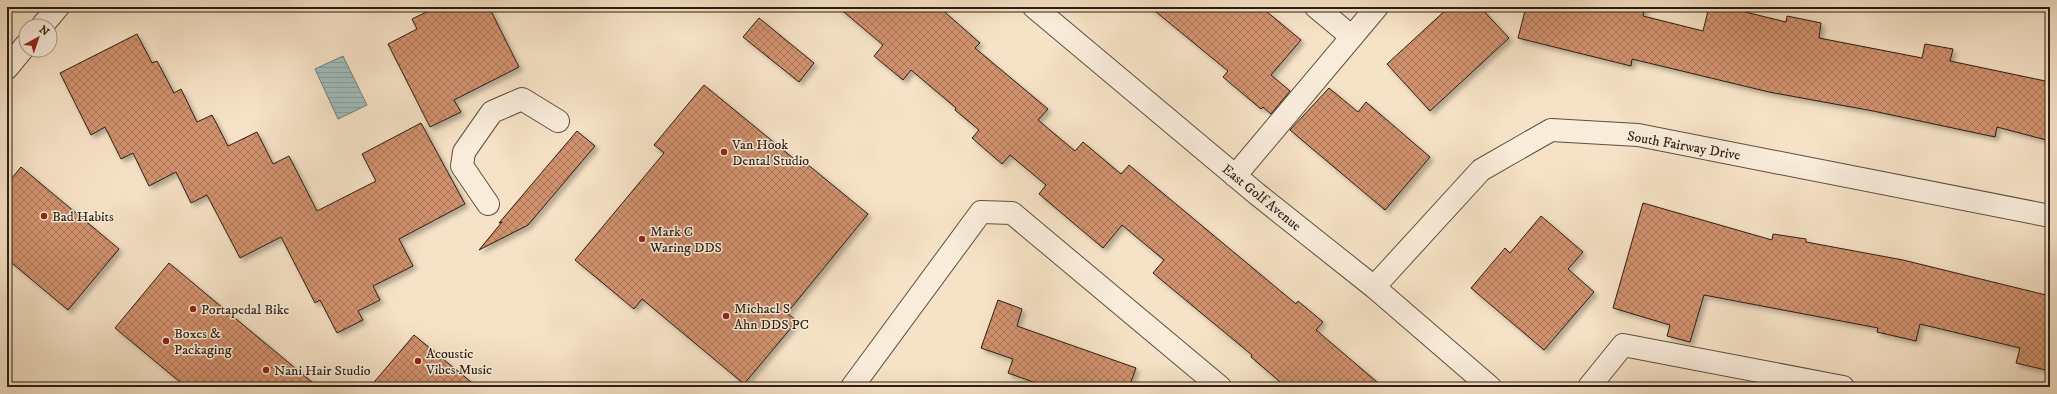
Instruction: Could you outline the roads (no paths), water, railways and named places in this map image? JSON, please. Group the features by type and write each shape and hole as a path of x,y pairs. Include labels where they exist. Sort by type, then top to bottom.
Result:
{"street":[{"path":"49,18 58,7"},
{"name":"East Golf Avenue","path":"1034,7 1235,176 1374,287 1490,387"},
{"path":"1316,7 1352,37"},
{"path":"1235,176 1377,7"},
{"path":"7,68 18,55"},
{"path":"488,204 462,166 464,152 492,112 522,99 558,121"},
{"name":"South Fairway Drive","path":"1374,287 1481,170 1552,130 1638,135 2050,216"},
{"path":"852,387 981,212 1012,213 1220,387"},
{"path":"1589,387 1623,345 1843,387"}],"water":[{"path":"343,56 367,105 338,119 315,69"}],"place":[{"name":"Van Hook Dental Studio","path":"724,152"},
{"name":"Bad Habits","path":"44,216"},
{"name":"Mark C Waring DDS","path":"642,239"},
{"name":"Portapedal Bike","path":"193,309"},
{"name":"Michael S Ahn DDS PC","path":"726,316"},
{"name":"Boxes & Packaging","path":"166,341"},
{"name":"Acoustic Vibes Music","path":"418,361"},
{"name":"Nani Hair Studio","path":"266,370"}]}
